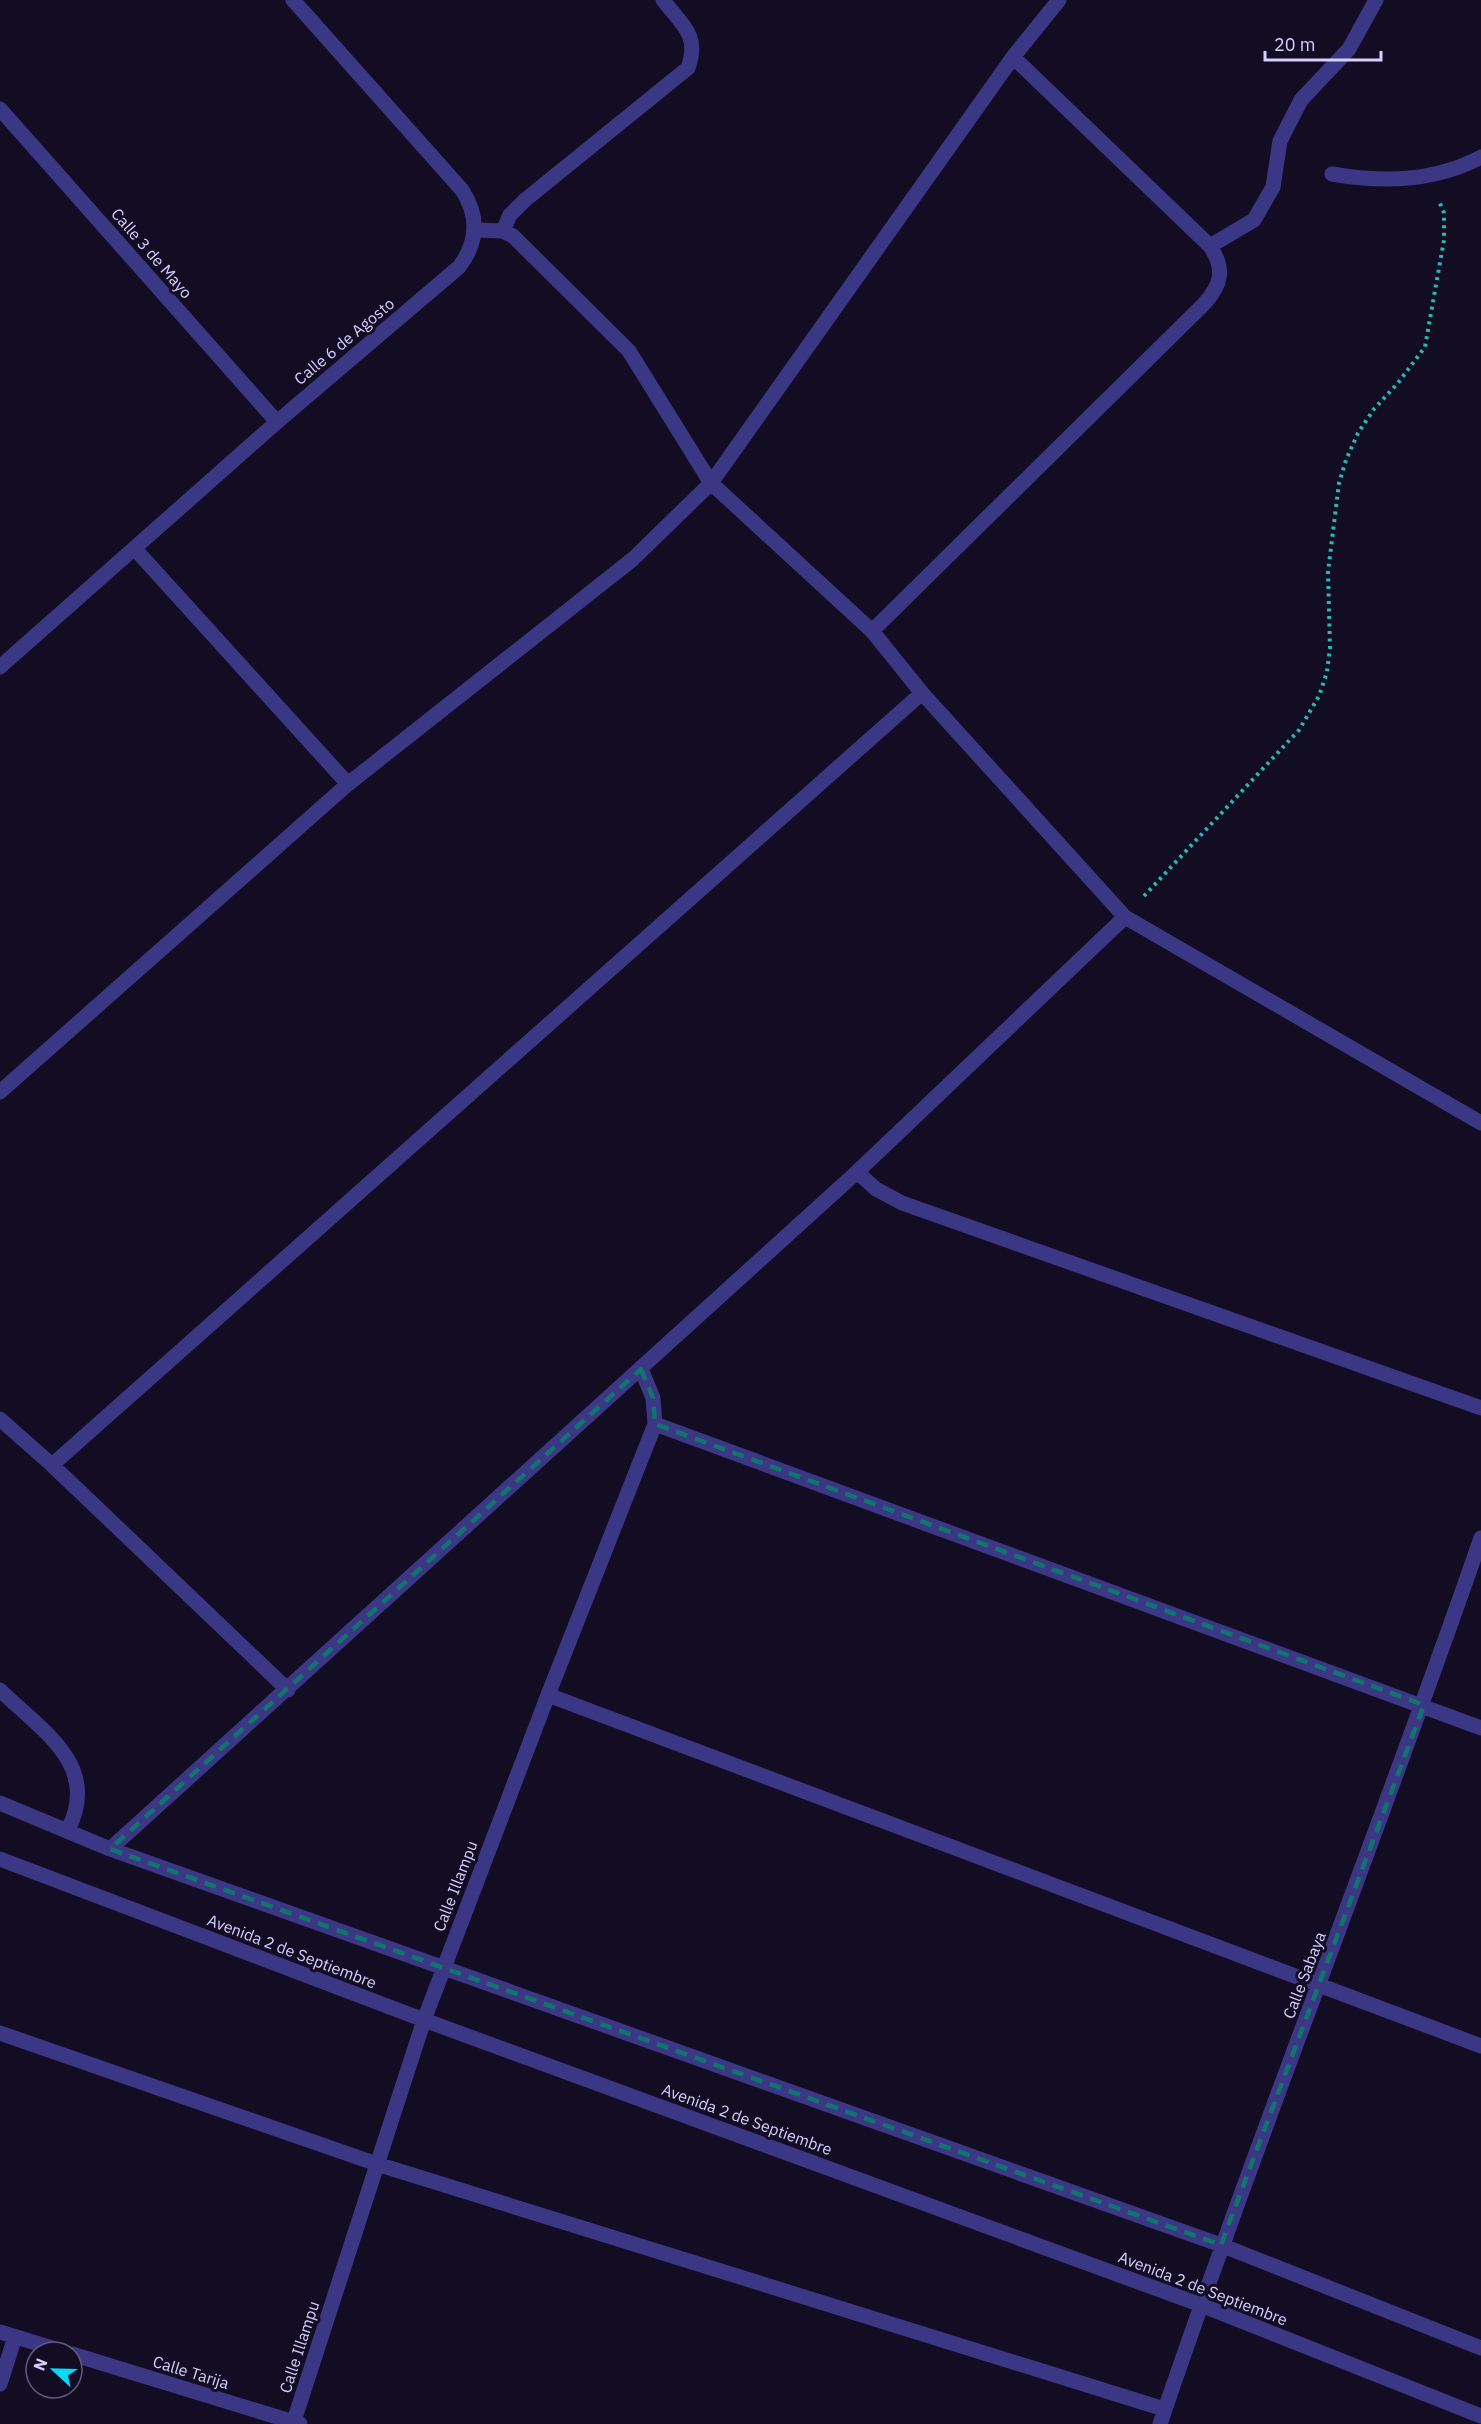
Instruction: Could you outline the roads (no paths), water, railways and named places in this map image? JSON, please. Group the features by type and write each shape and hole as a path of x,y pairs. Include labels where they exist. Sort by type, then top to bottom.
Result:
{"street":[{"path":"293,0 462,190 470,202 475,230 503,231 520,243 629,351 711,483 872,631 922,693 1125,917 1481,1123"},
{"path":"503,231 510,215 525,200 688,68 693,52 692,38 663,0"},
{"path":"0,1092 348,784 633,559 711,483 1012,57 1059,0"},
{"path":"1209,246 1254,220 1273,187 1281,141 1301,100 1349,49 1376,0"},
{"path":"872,631 1214,293 1219,280 1220,266 1209,246 1012,57"},
{"name":"Calle 3 de Mayo","path":"0,109 276,422"},
{"path":"1332,174 1365,179 1398,180 1456,168 1481,156"},
{"name":"Calle 6 de Agosto","path":"0,667 276,422 459,267 473,244 475,230"},
{"path":"135,549 348,784"},
{"path":"52,1465 922,693"},
{"path":"110,1849 857,1172 1125,917"},
{"path":"857,1172 876,1189 902,1203 1481,1408"},
{"name":"Calle Illampu","path":"296,2423 377,2164 442,1968 655,1424 653,1398 641,1369"},
{"path":"0,1419 52,1465 288,1690"},
{"path":"655,1424 1424,1705 1481,1728"},
{"name":"Calle Sabaya","path":"1162,2417 1221,2245 1424,1705 1481,1538"},
{"path":"0,1690 57,1745 74,1769 79,1799 68,1830"},
{"path":"548,1695 1481,2046"},
{"path":"0,1803 110,1849 1221,2245 1481,2348"},
{"name":"Avenida 2 de Septiembre","path":"0,1859 424,2020 1201,2305 1481,2416"},
{"path":"0,2033 377,2164 1162,2417"},
{"path":"0,2332 25,2340"},
{"path":"0,2384 15,2337"},
{"name":"Calle Tarija","path":"84,2358 296,2423"}]}
